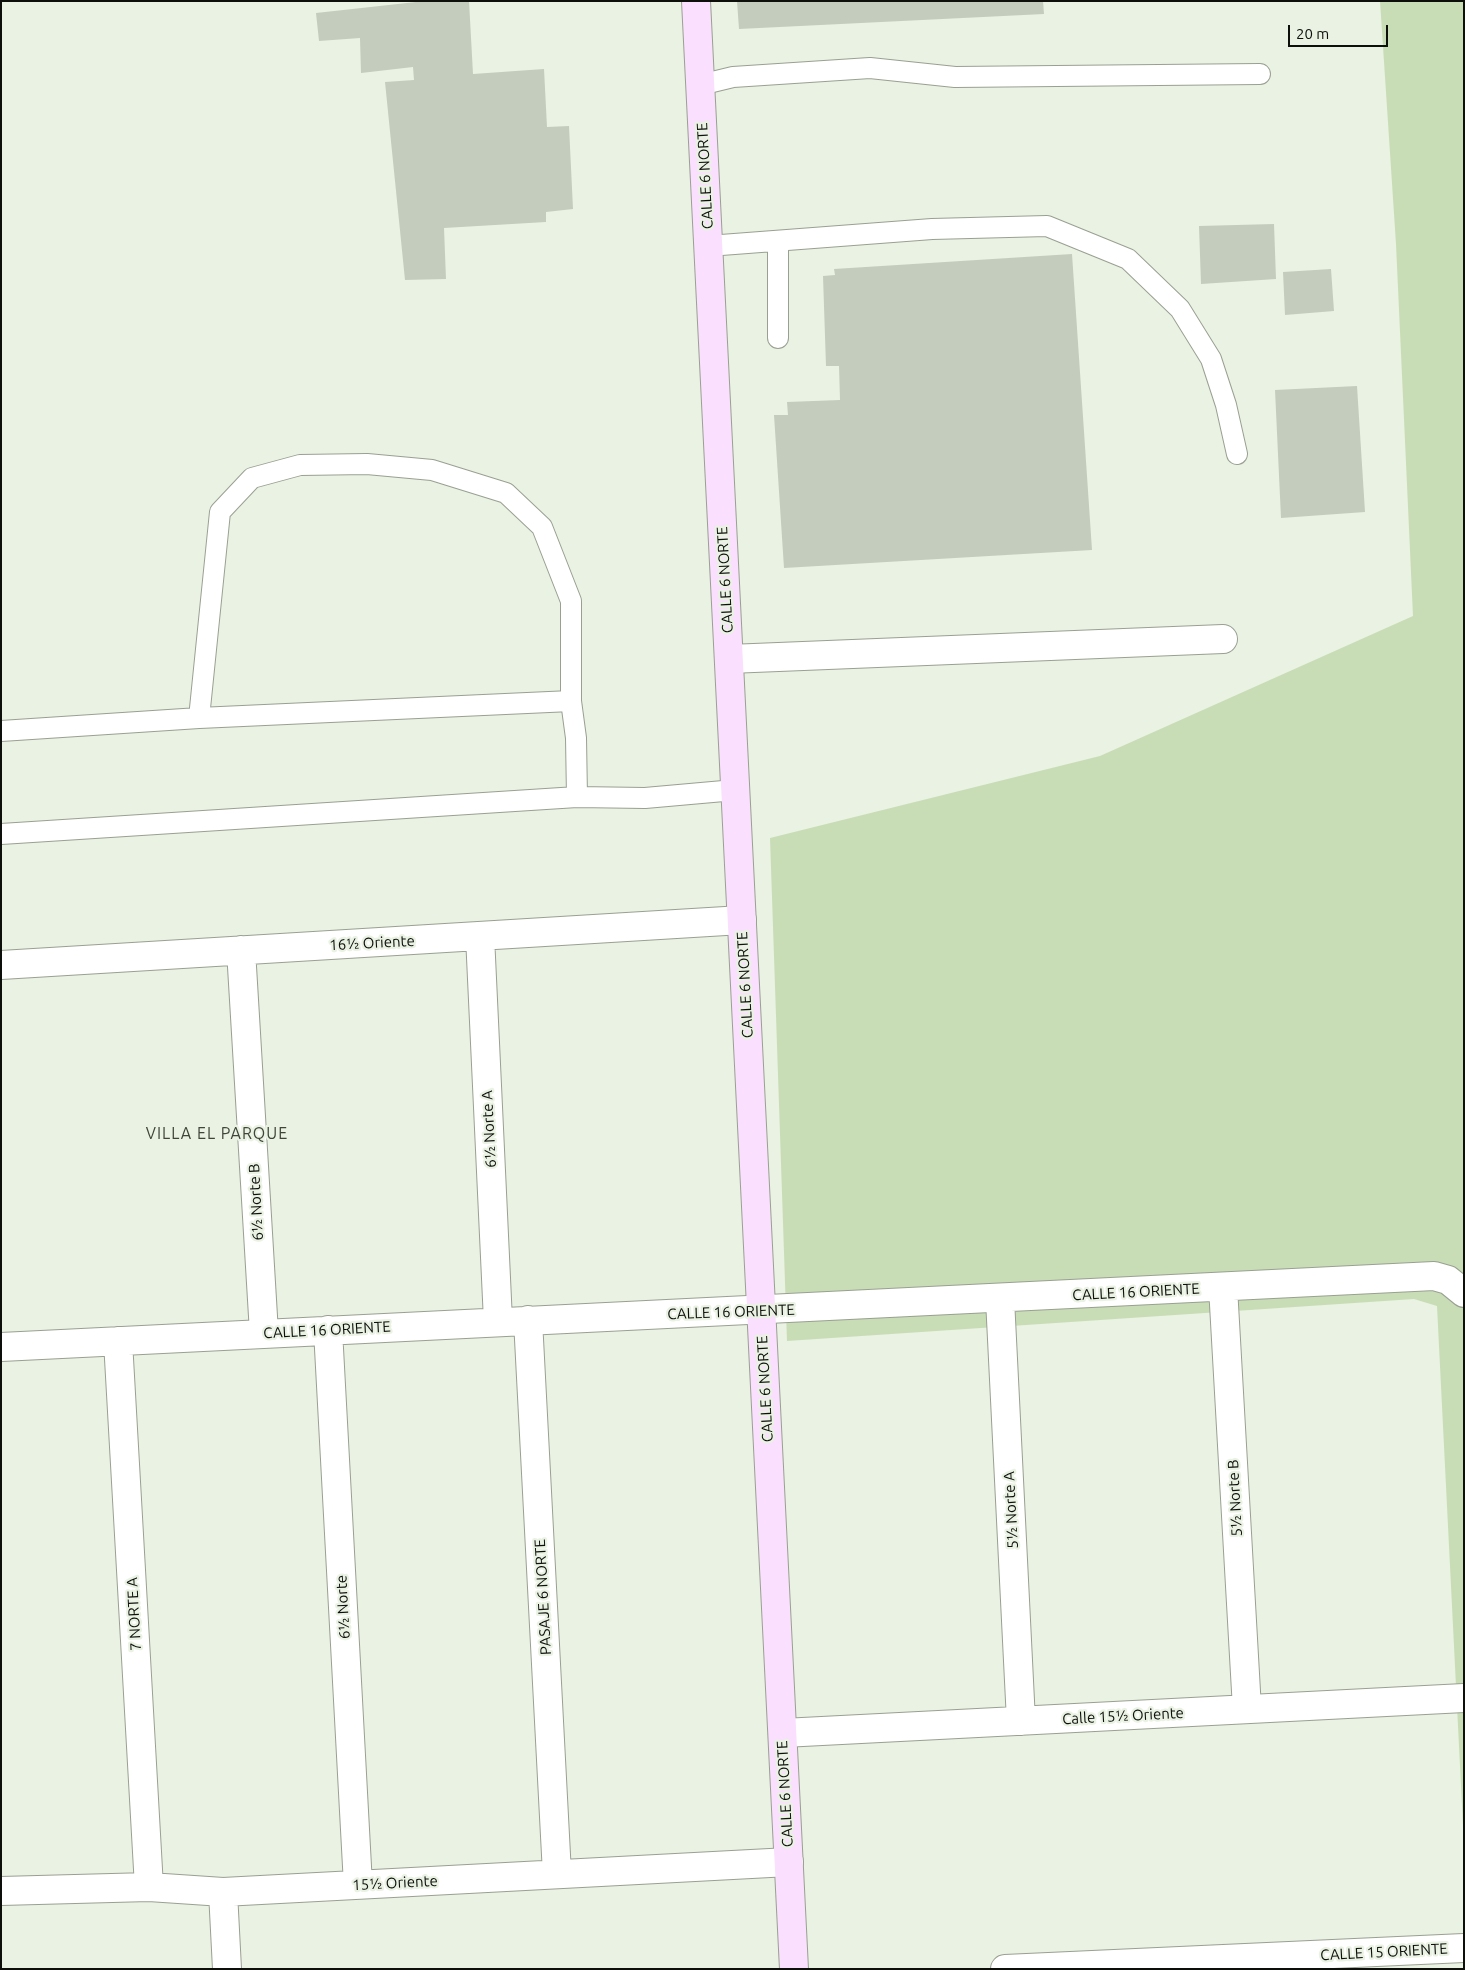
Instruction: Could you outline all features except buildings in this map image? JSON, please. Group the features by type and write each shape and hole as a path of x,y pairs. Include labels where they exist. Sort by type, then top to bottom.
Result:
{"street":[{"name":"CALLE 6 NORTE","path":"696,1 794,1969"},
{"path":"729,659 1223,639"},
{"name":"16½ Oriente","path":"1,966 742,920"},
{"name":"6½ Norte A","path":"480,936 498,1321"},
{"name":"6½ Norte B","path":"241,950 264,1333"},
{"name":"CALLE 16 ORIENTE","path":"1,1347 498,1321 761,1311 1434,1276 1461,1290"},
{"name":"5½ Norte B","path":"1223,1287 1247,1709"},
{"name":"5½ Norte A","path":"1000,1299 1021,1721"},
{"name":"PASAJE 6 NORTE","path":"528,1320 557,1874"},
{"name":"6½ Norte","path":"328,1330 358,1885"},
{"name":"7 NORTE A","path":"118,1341 149,1887"},
{"name":"Calle 15½ Oriente","path":"782,1733 1464,1698"},
{"name":"15½ Oriente","path":"1,1891 149,1887 223,1892 788,1862"},
{"path":"223,1892 227,1969"},
{"name":"CALLE 15 ORIENTE","path":"1020,1968 1258,1963 1464,1948"}],"lane":[{"path":"700,86 733,77 870,68 955,77 1260,74"},
{"path":"708,246 932,229 1047,226 1128,259 1180,309 1211,359 1226,405 1237,454"},
{"path":"778,241 778,338"},
{"path":"199,718 220,512 252,478 300,465 367,464 432,470 506,493 542,528 571,600 571,701 576,738 578,797"},
{"path":"1,731 199,718 571,701"},
{"path":"1,834 578,797 645,798 735,790"}],"green space":[{"path":"1380,1 1464,1 1464,1846 1437,1306 1414,1299 787,1341 770,838 1100,756 1413,616 1396,244"}],"district":[{"name":"VILLA EL PARQUE","path":"217,1134"}]}
